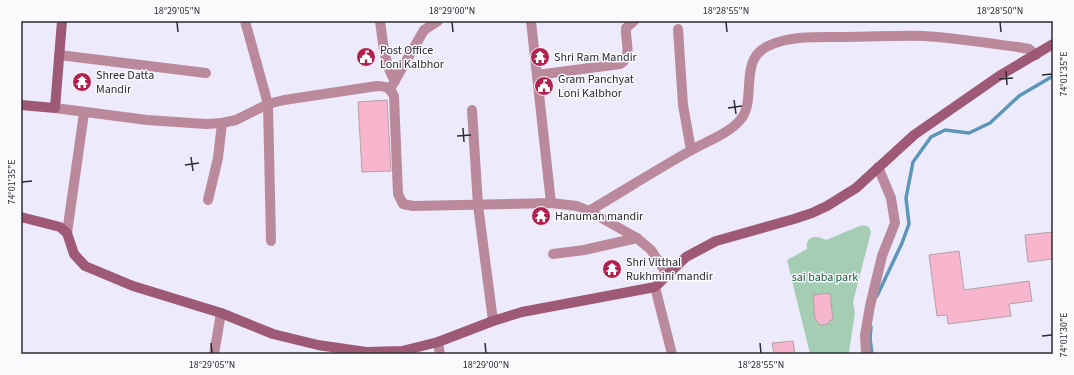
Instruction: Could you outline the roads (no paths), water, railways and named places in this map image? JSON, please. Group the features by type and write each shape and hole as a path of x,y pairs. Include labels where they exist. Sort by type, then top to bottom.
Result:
{"street":[{"path":"55,108 62,21"},
{"path":"245,21 268,104 271,241"},
{"path":"380,21 386,60 393,85 398,194 404,204 413,206 551,203 577,206 589,211 637,238 650,250 668,274"},
{"path":"393,85 424,30 438,21"},
{"path":"531,21 551,203"},
{"path":"536,75 620,64 625,61 628,56 626,28 634,21"},
{"path":"678,29 683,106 691,150"},
{"path":"589,211 691,150 733,128 747,110 749,77 755,57 761,50 768,46 788,40 821,37 925,36 1018,47 1029,49 1036,55"},
{"path":"84,112 67,233 74,254 85,266 133,286 221,313 273,334 318,345 366,352 402,351 438,342 493,321 522,312 655,287 686,257 716,241 794,219 827,206 856,188 914,135 999,76 1053,44"},
{"path":"59,55 206,73"},
{"path":"21,105 154,120 206,124 236,120 268,104 284,100 393,85"},
{"path":"472,110 478,205 493,321"},
{"path":"208,200 218,158 222,123"},
{"path":"866,354 865,335 870,306 882,256 895,223 891,198 878,167"},
{"path":"21,217 60,227 67,233"},
{"path":"553,254 584,250 637,238"},
{"path":"655,287 669,353"},
{"path":"214,354 221,313"},
{"path":"438,342 440,354"}],"waterway":[{"path":"877,296 902,243 909,224 906,198 913,162 931,137 945,130 969,133 990,123 1019,96 1053,76"},
{"path":"871,327 870,338 872,354"}],"place":[{"name":"Post Office Loni Kalbhor","path":"366,57"},
{"name":"Shri Ram Mandir","path":"540,57"},
{"name":"Shree Datta Mandir","path":"82,82"},
{"name":"Gram Panchyat Loni Kalbhor","path":"544,86"},
{"name":"Hanuman mandir","path":"541,216"},
{"name":"Shri Vitthal Rukhmini mandir","path":"612,269"}],"park label":[{"name":"sai baba park","path":"825,277"}]}
